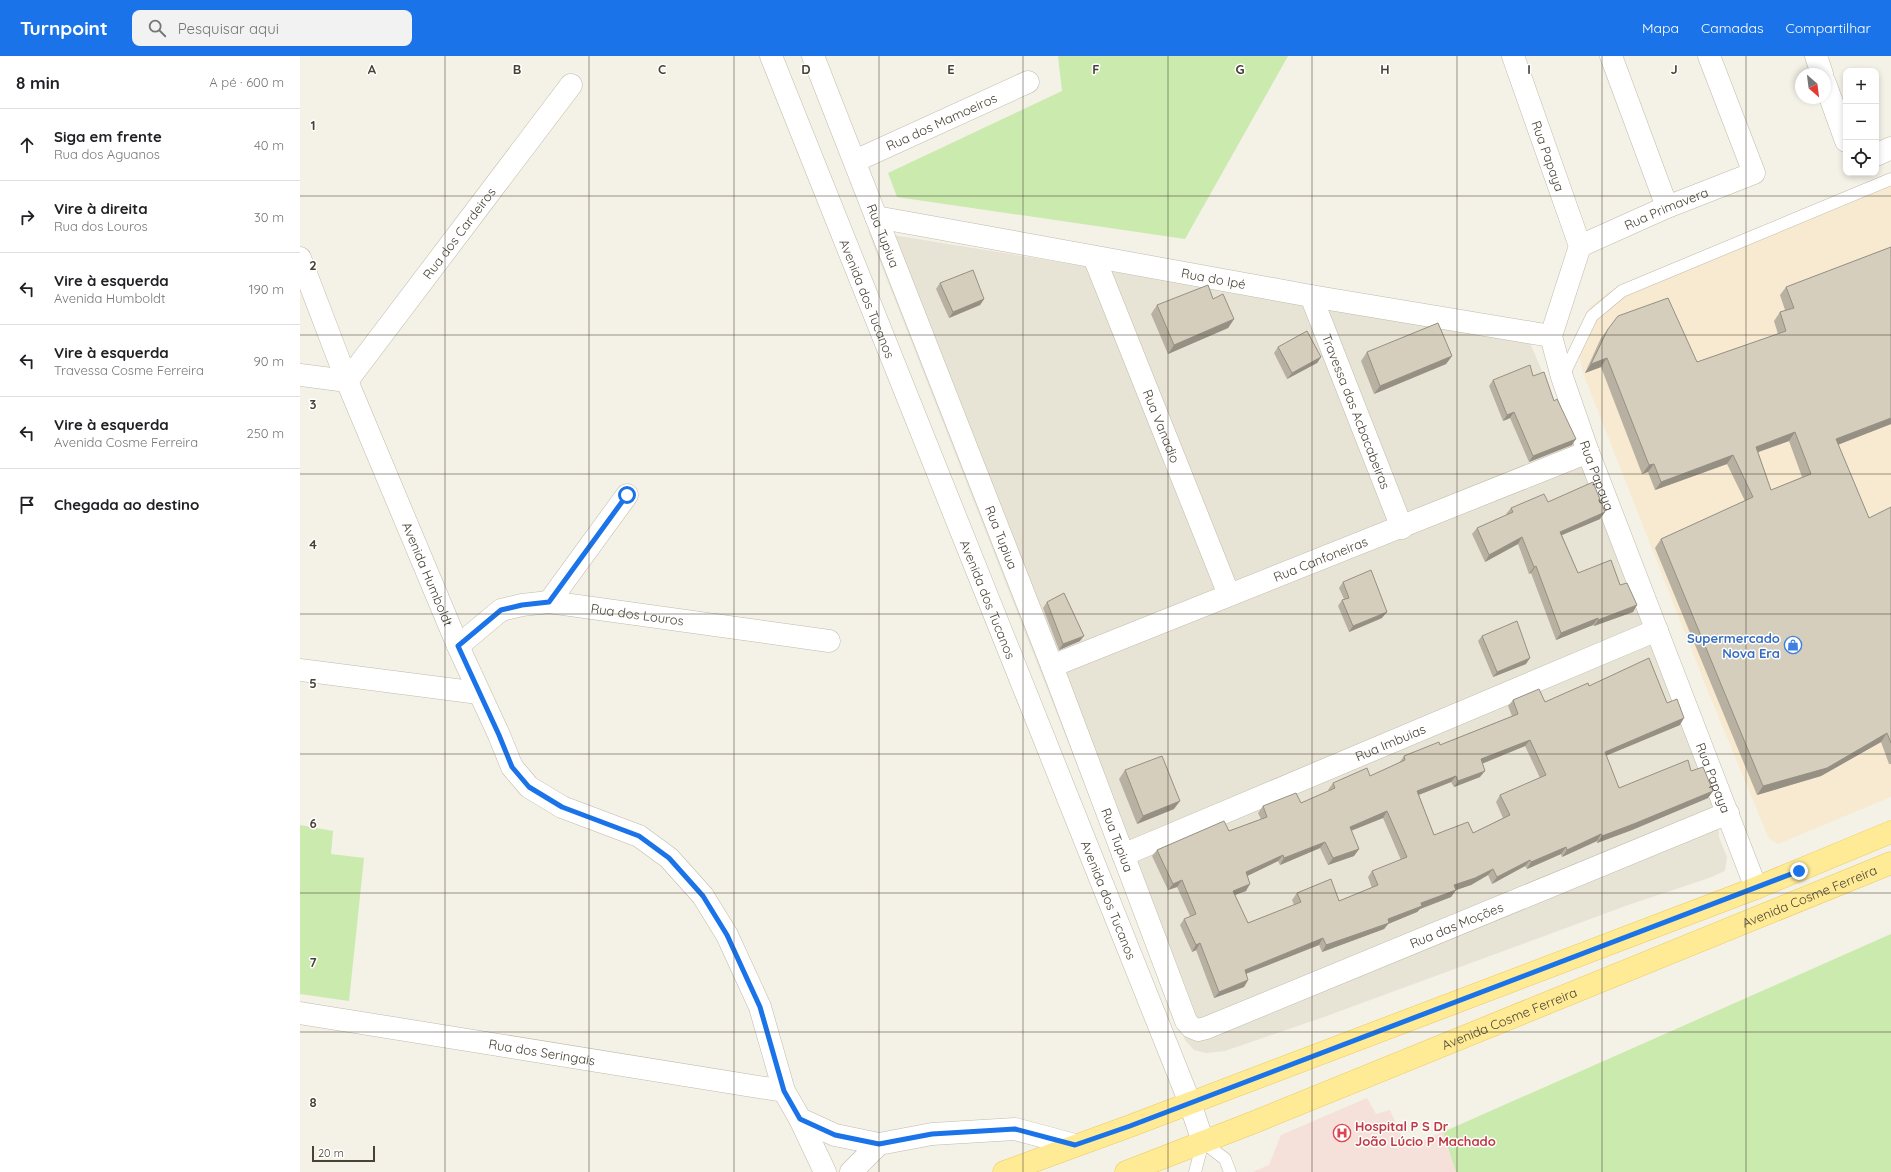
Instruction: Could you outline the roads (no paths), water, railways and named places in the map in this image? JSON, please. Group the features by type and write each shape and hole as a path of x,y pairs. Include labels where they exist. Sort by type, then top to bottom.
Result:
{"main road":[{"name":"Avenida Cosme Ferreira","path":"1004,1172 1756,888 1891,832"},
{"name":"Avenida Cosme Ferreira","path":"1126,1172 1891,862"}],"street":[{"name":"Avenida dos Tucanos","path":"771,56 882,338 1190,1103 1203,1142"},
{"name":"Rua Tupiua","path":"813,56 1052,666 1186,1021"},
{"name":"Rua Papaya","path":"1513,56 1580,246"},
{"path":"1611,56 1667,207"},
{"name":"Rua Primavera","path":"1580,246 1667,207 1754,173 1709,56"},
{"path":"1816,56 1820,68"},
{"name":"Rua dos Mamoeiros","path":"855,161 1028,82"},
{"name":"Rua dos Cardeiros","path":"347,381 571,85"},
{"path":"1831,100 1845,140"},
{"path":"1879,154 1891,148"},
{"name":"Rua do Ipé","path":"876,217 1311,296 1552,336"},
{"path":"1552,336 1580,246"},
{"name":"Rua Vanadio","path":"1094,257 1229,595"},
{"name":"Avenida Humboldt","path":"300,258 347,381 458,646 512,767 529,787 562,807 639,836 669,858 703,896 727,935 760,1007 784,1091 800,1119 825,1172"},
{"name":"Travessa das Acbacabeiras","path":"1311,296 1402,528"},
{"name":"Rua Papaya","path":"1552,336 1562,377 1588,452 1756,888"},
{"path":"300,375 347,381"},
{"name":"Rua Canfoneiras","path":"1052,666 1402,528 1588,452"},
{"path":"549,602 627,495"},
{"name":"Rua dos Louros","path":"458,646 501,610 522,605 549,602 829,641"},
{"name":"Rua Imbuias","path":"1123,855 1657,630"},
{"path":"300,670 479,693"},
{"name":"Rua das Moções","path":"1186,1021 1191,1027 1198,1030 1206,1028 1728,813"},
{"name":"Rua dos Seringais","path":"300,1013 784,1091"},
{"path":"800,1119 835,1135 879,1144 932,1134 1015,1129 1075,1145"},
{"path":"851,1172 879,1144"}],"lane":[{"path":"1562,377 1592,316 1622,291 1891,179"},
{"path":"1195,1172 1203,1142 1225,1159 1230,1172"}],"place":[{"name":"Supermercado Nova Era","path":"1793,645"},
{"name":"Hospital P S Dr João Lúcio P Machado","path":"1342,1133"}]}
